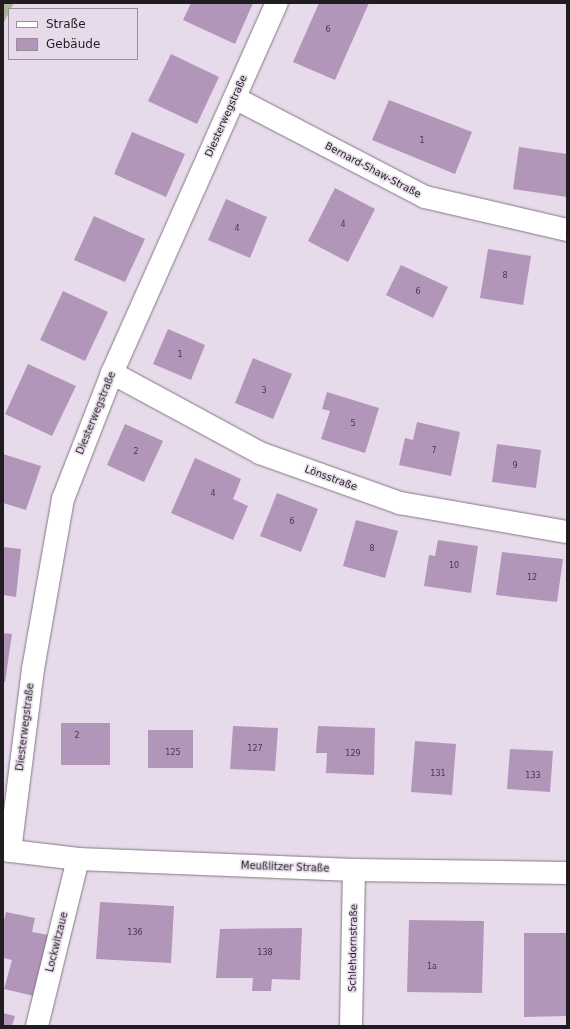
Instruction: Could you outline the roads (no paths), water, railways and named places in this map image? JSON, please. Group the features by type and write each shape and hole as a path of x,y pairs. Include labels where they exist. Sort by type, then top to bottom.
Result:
{"street":[{"name":"Diesterwegstraße","path":"7,850 32,669 62,499 112,373 277,3"},
{"name":"Bernard-Shaw-Straße","path":"235,98 425,197 567,230"},
{"name":"Lönsstraße","path":"112,373 260,453 400,503 567,532"},
{"name":"Meußlitzer Straße","path":"7,850 78,859 354,870 567,873"},
{"name":"Lockwitzaue","path":"37,1026 78,859"},
{"name":"Schlehdornstraße","path":"351,1026 354,870"}]}
